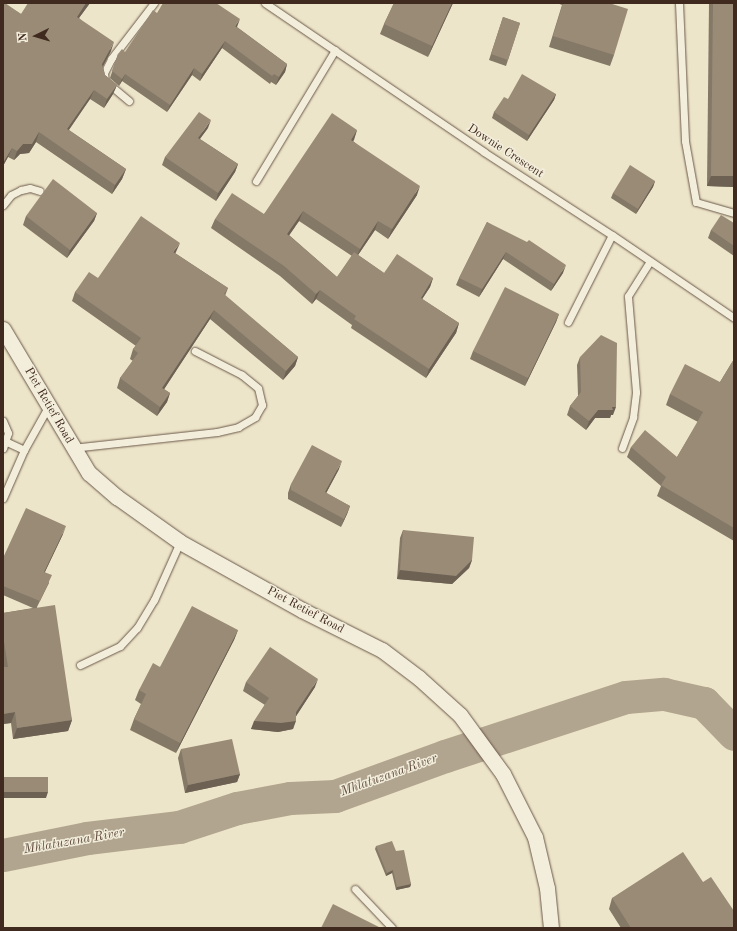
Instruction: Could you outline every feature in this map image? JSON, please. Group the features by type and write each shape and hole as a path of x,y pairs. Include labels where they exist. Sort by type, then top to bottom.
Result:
{"street":[{"name":"Piet Retief Road","path":"3,329 72,448 89,473 117,497 180,542 302,610 382,650 419,678 460,715 503,774 536,837 542,859 551,928"}],"lane":[{"path":"129,101 105,81 104,73 111,59 154,3"},
{"name":"Downie Crescent","path":"265,3 484,152 612,235 734,318"},
{"path":"679,3 685,141 696,202 734,213"},
{"path":"256,181 335,50"},
{"path":"3,205 11,195 21,190 30,188 40,191"},
{"path":"568,322 612,235"},
{"path":"622,448 633,417 636,392 628,296 650,261"},
{"path":"72,448 217,432 238,427 255,417 262,405 258,388 242,375 194,351"},
{"path":"3,498 24,450 48,407"},
{"path":"3,421 8,433 5,445 24,450"},
{"path":"80,665 120,646 137,628 154,600 180,542"},
{"path":"355,889 392,928"}],"building":[{"path":"3,3 21,14 28,3 86,3 77,17 114,42 102,64 105,75 117,85 107,99 94,90 67,129 126,169 115,185 39,132 32,144 23,144 17,151 12,148 3,163"},
{"path":"163,3 216,3 240,19 235,26 287,64 279,77 274,74 272,76 225,41 202,74 194,68 170,105 125,74 122,79 112,71 118,54 122,49 125,52 153,10 157,13"},
{"path":"394,3 452,3 432,46 384,24"},
{"path":"563,3 609,3 628,9 614,55 553,36"},
{"path":"713,3 734,3 734,176 711,176"},
{"path":"503,17 520,23 508,60 491,54"},
{"path":"522,74 556,94 529,135 494,112 504,97 508,99"},
{"path":"199,112 211,120 198,138 238,164 218,193 165,157"},
{"path":"332,113 357,130 351,140 420,186 392,229 378,221 360,249 303,211 287,234 337,277 354,252 384,273 397,254 433,278 421,298 459,323 429,369 354,319 356,316 320,290 316,294 284,266 215,219 232,193 264,214"},
{"path":"630,165 655,181 638,209 613,193"},
{"path":"53,179 97,213 70,250 26,216"},
{"path":"721,215 734,223 734,246 711,230"},
{"path":"141,216 180,243 173,252 228,288 224,294 298,357 286,371 214,310 162,388 170,393 160,407 120,378 138,353 133,349 141,338 75,292 89,272 98,278"},
{"path":"487,222 527,242 529,240 566,265 554,284 506,252 482,289 459,278"},
{"path":"505,287 559,314 528,378 473,351"},
{"path":"601,335 617,343 616,407 612,407 613,410 598,410 589,421 570,406 581,392 580,357"},
{"path":"734,359 734,528 661,485 666,477 631,447 645,430 677,457 703,412 670,394 685,364 720,382"},
{"path":"312,445 342,461 325,492 350,506 344,519 291,490 291,484"},
{"path":"26,508 66,526 44,572 52,575 40,601 3,586 3,558"},
{"path":"403,530 474,537 472,560 456,576 400,570"},
{"path":"55,605 72,720 17,728 15,712 3,714 3,667 8,667 3,635 3,613"},
{"path":"192,606 238,630 180,743 134,719 146,694 139,690 153,663 160,667"},
{"path":"270,647 318,679 296,712 296,721 281,723 254,721 269,698 246,682"},
{"path":"232,739 240,774 188,785 181,749"},
{"path":"3,777 48,777 48,792 3,792"},
{"path":"392,841 396,851 404,850 411,884 397,887 393,870 387,873 376,846"},
{"path":"683,852 703,882 711,877 734,911 734,928 631,928 612,898"},
{"path":"333,904 381,928 321,928"}],"waterway":[{"name":"Mhlatuzana River","path":"3,855 87,838 179,827 237,808 290,798 335,796 445,756 626,697 664,694 704,703 734,734"}]}
